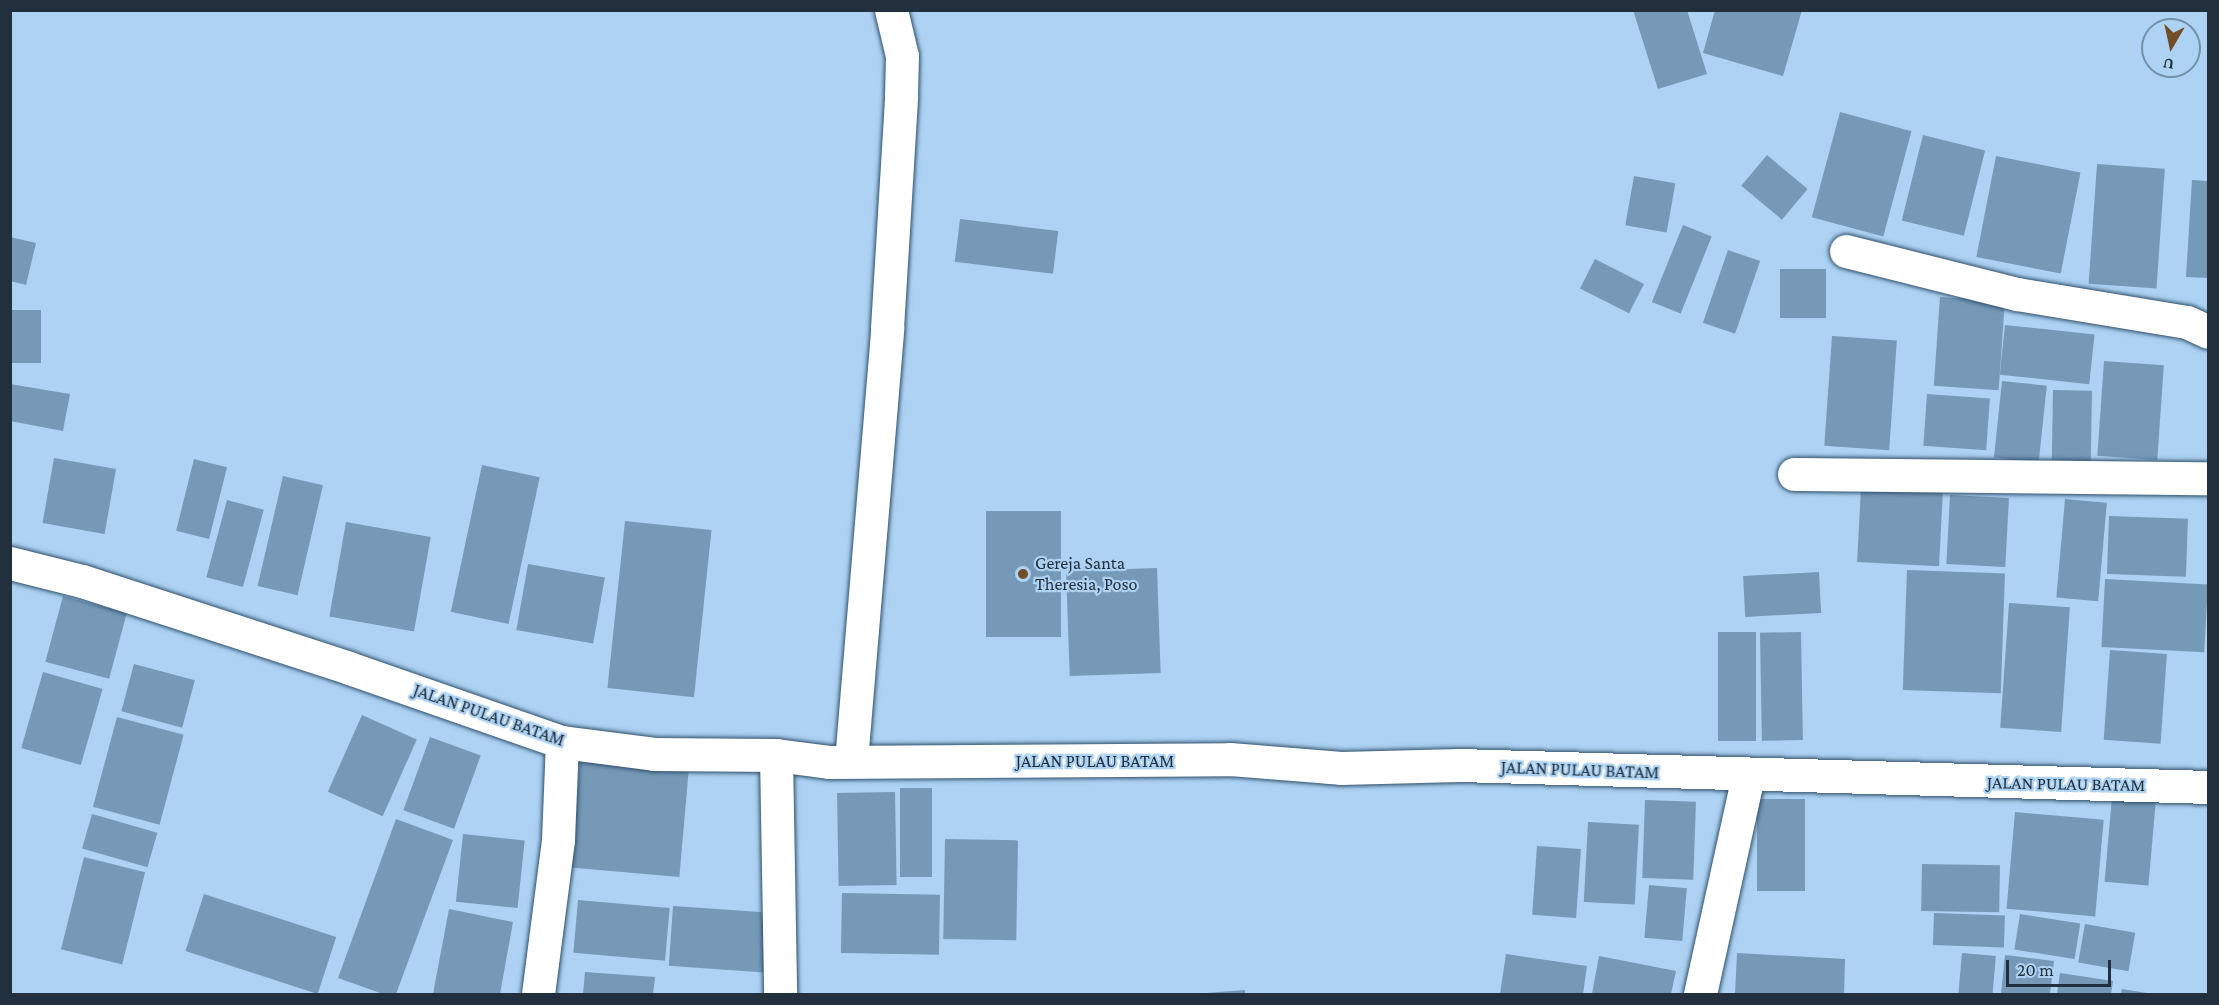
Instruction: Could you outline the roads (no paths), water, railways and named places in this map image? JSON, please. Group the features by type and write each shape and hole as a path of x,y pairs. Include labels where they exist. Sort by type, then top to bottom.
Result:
{"main road":[{"path":"851,761 887,328 901,96 902,56 891,10"},
{"path":"1846,251 2017,294 2187,322 2208,332"},
{"path":"1794,474 2208,478"},
{"name":"JALAN PULAU BATAM","path":"10,562 82,581 349,668 562,742 654,754 776,755 851,761 1230,759 1341,768 1459,765 1748,776 2208,787"},
{"path":"538,994 558,840 562,742"},
{"path":"776,755 780,994"},
{"path":"1700,994 1748,776"}],"place":[{"name":"Gereja Santa Theresia, Poso","path":"1023,574"}]}
